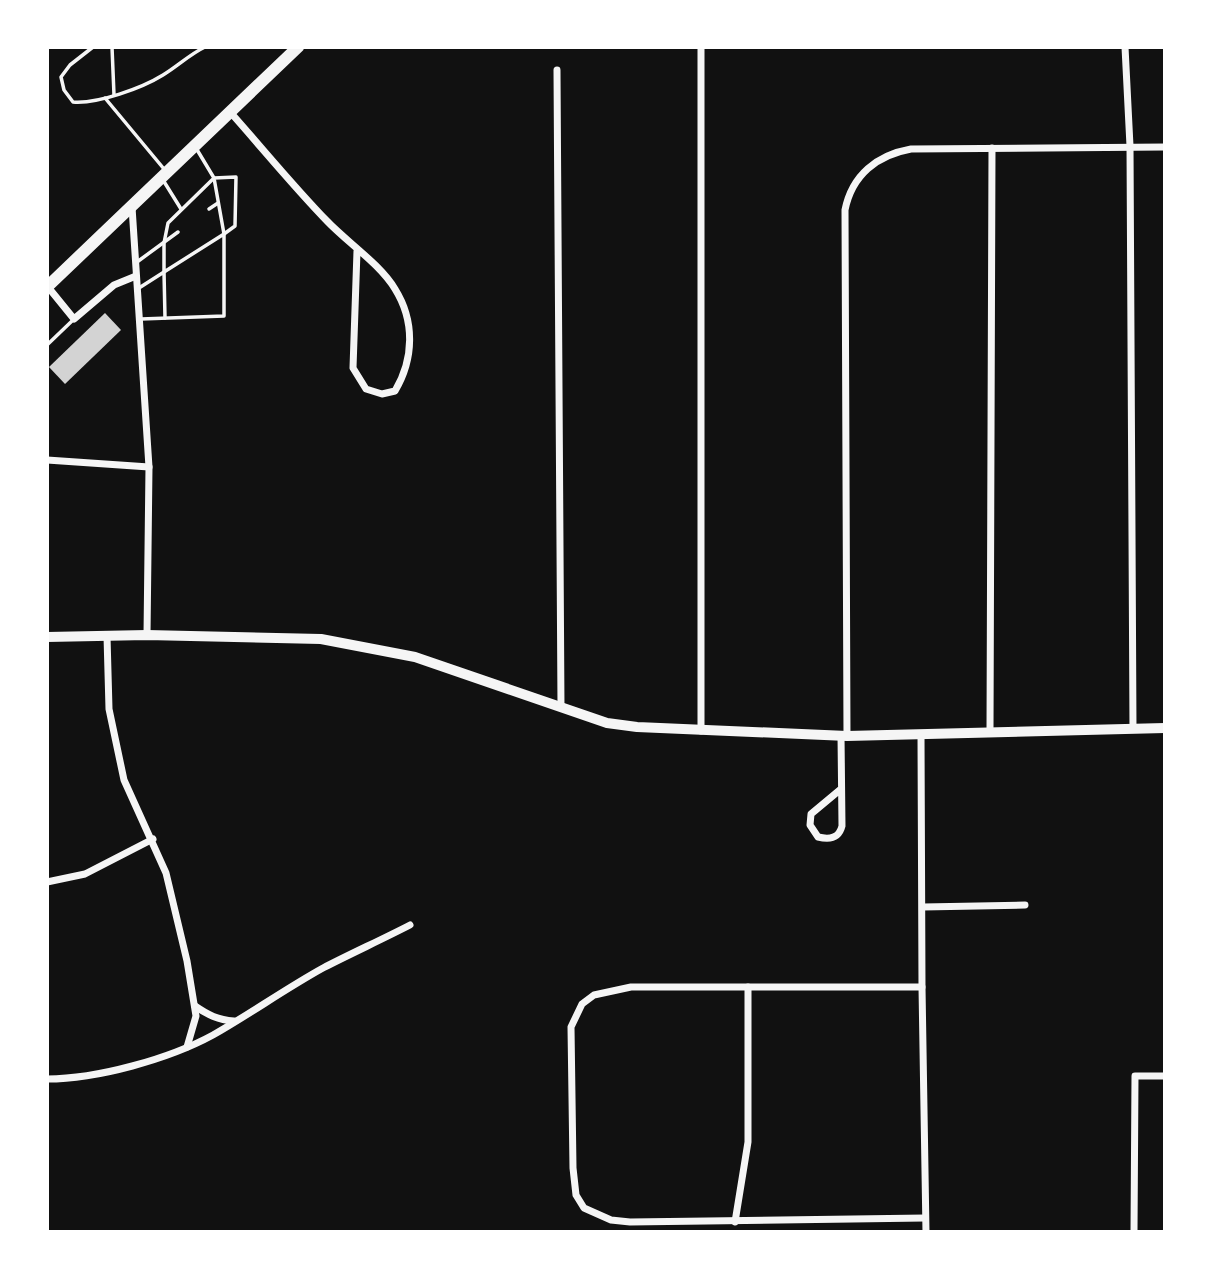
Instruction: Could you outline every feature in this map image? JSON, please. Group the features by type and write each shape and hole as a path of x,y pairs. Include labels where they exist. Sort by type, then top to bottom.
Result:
{"main road":[{"path":"47,287 298,47"}],"street":[{"path":"701,47 701,731"},
{"path":"1125,47 1130,146 1133,727"},
{"path":"557,70 561,707"},
{"path":"231,113 327,221 373,264 395,289 407,317 411,341 403,377 395,391 382,394 366,389 353,368 357,251"},
{"path":"841,789 811,814 810,825 818,837 830,839 841,831 847,197 868,167 899,151 911,149 1165,147"},
{"path":"990,730 992,148"},
{"path":"132,207 149,467 146,635"},
{"path":"47,287 74,318 114,285 136,276"},
{"path":"47,460 149,467"},
{"path":"47,638 146,635 321,639 415,657 607,723 701,731 921,735 990,730 1165,728"},
{"path":"107,636 109,709 121,768 166,873 195,1006 196,1016 187,1047"},
{"path":"921,735 926,1232"},
{"path":"47,882 85,874 153,839"},
{"path":"923,907 1026,905"},
{"path":"47,1079 152,1062 212,1035 324,967 411,925"},
{"path":"922,987 631,987 594,995 582,1004 571,1027 573,1168 576,1195 584,1208 611,1220 735,1222 925,1217"},
{"path":"735,1222 748,1142 748,987"},
{"path":"195,1006 222,1020 235,1021"},
{"path":"1135,1232 1135,1076 1165,1076"}],"lane":[{"path":"93,47 70,65 61,77 64,90 73,102 83,103 104,98 161,77 205,47"},
{"path":"112,47 114,95"},
{"path":"104,98 165,176 182,210"},
{"path":"139,319 224,316 224,234 214,178 195,147"},
{"path":"137,289 164,272 224,234 235,226 236,177 214,178 168,223 164,243 164,272 165,318"},
{"path":"209,209 218,203"},
{"path":"136,263 178,232"},
{"path":"47,345 74,318"}],"building":[{"path":"105,313 121,330 65,384 49,367"}]}
